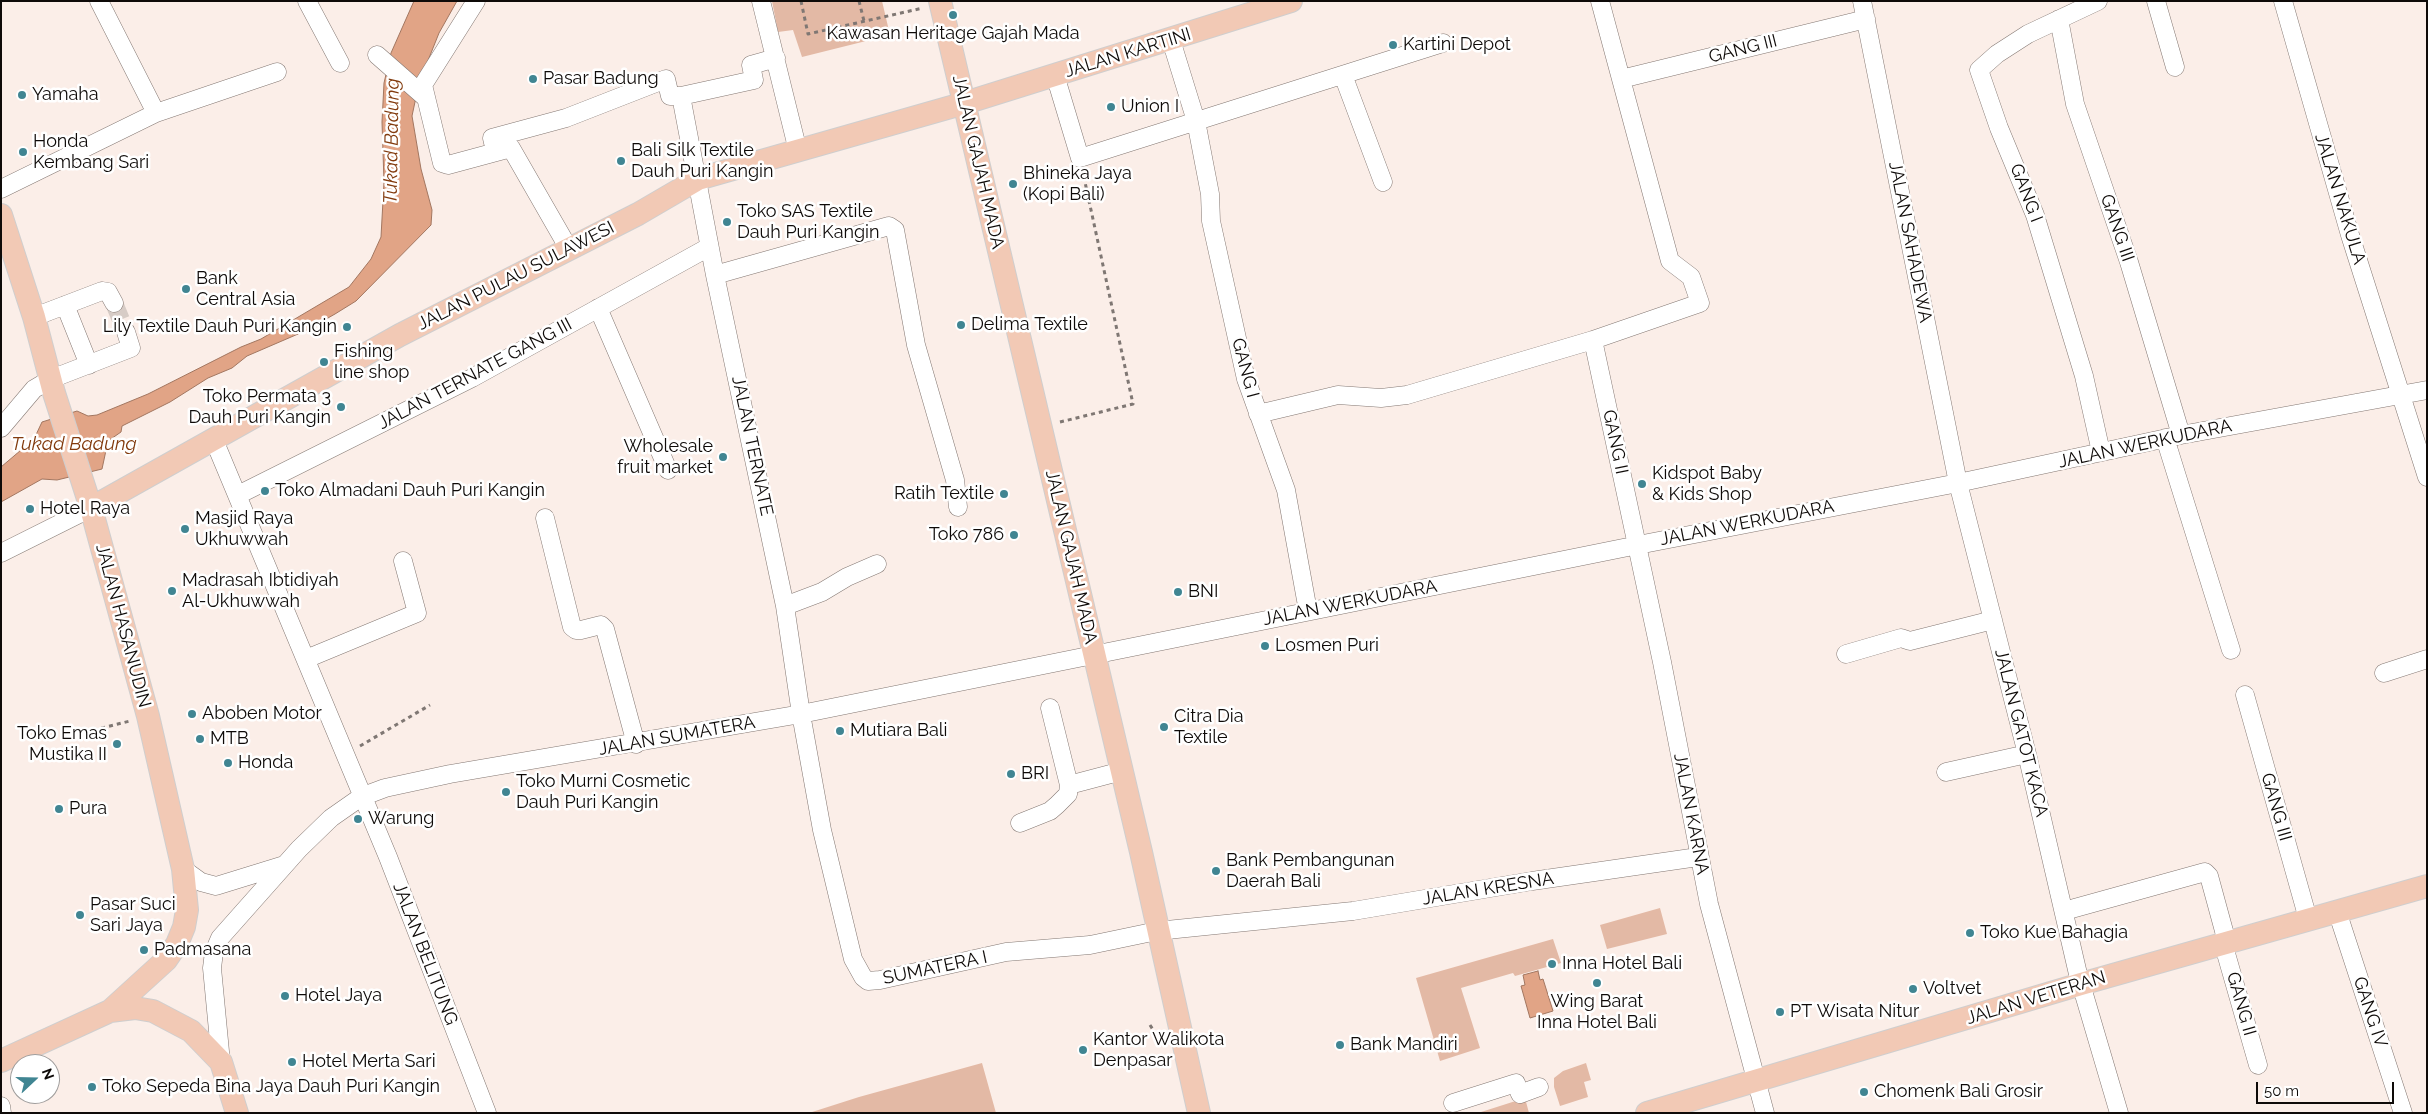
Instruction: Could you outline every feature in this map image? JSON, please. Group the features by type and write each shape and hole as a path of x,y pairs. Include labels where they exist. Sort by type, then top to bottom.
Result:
{"main road":[{"name":"JALAN KARTINI","path":"965,103 1291,1"},
{"name":"JALAN GAJAH MADA","path":"940,2 1122,771 1199,1113"},
{"name":"JALAN PULAU SULAWESI","path":"91,508 400,335 569,250 698,180 965,103"},
{"name":"JALAN HASANUDIN","path":"1,215 34,317 52,386 91,508 148,716 183,868 187,910 184,928 177,944 166,960 110,1011"},
{"name":"JALAN VETERAN","path":"1647,1113 2081,984 2427,886"},
{"path":"1,1061 110,1011 135,1008 153,1011 170,1018 192,1031 221,1062 237,1113"}],"street":[{"path":"99,1 156,113"},
{"path":"307,1 340,63"},
{"path":"476,1 423,85 423,96 442,163 448,165 507,148 514,151 569,250"},
{"path":"761,1 798,151"},
{"path":"1258,414 1338,395 1380,398 1407,395 1594,340 1696,306 1701,302 1691,277 1670,261 1600,1"},
{"name":"JALAN SAHADEWA","path":"1862,1 1958,483"},
{"name":"GANG I","path":"2098,1 2014,43 1979,70 1996,119 2035,214 2084,376 2100,452"},
{"path":"2156,1 2175,67"},
{"name":"JALAN NAKULA","path":"2283,1 2350,235 2427,477"},
{"name":"GANG III","path":"1621,79 1866,19"},
{"name":"GANG III","path":"2059,19 2075,104 2129,262 2173,437 2231,650"},
{"path":"1171,40 1196,121"},
{"path":"1055,75 1080,158 1444,44"},
{"path":"377,55 423,96"},
{"path":"495,152 492,138 566,118 666,79 670,96 681,96 754,80 751,65 776,58"},
{"path":"1,188 156,113 277,72"},
{"path":"1342,75 1383,182"},
{"name":"JALAN TERNATE","path":"681,96 709,247 785,606 801,714"},
{"name":"GANG I","path":"1196,121 1210,194 1211,221 1242,361 1258,414 1286,490 1308,611"},
{"path":"715,275 889,226 895,230 916,345 953,475 958,506"},
{"name":"JALAN TERNATE GANG III","path":"238,495 472,378 709,247"},
{"path":"34,317 102,291 108,292 114,303"},
{"path":"65,305 89,365"},
{"path":"598,308 668,470"},
{"path":"1,428 28,394 52,386 89,365 131,348 126,332"},
{"name":"GANG II","path":"1594,340 1638,545"},
{"name":"JALAN WERKUDARA","path":"1094,655 1638,545 1958,483 2173,437 2427,390"},
{"name":"JALAN BELITUNG","path":"214,440 306,659 361,797 388,857 487,1113"},
{"name":"JALAN GATOT KACA","path":"1958,483 2027,754 2081,984 2119,1113"},
{"path":"1,553 91,508"},
{"path":"545,518 572,627 576,630 581,630 601,625 605,629 636,744"},
{"name":"JALAN KARNA","path":"1638,545 1698,857 1725,970 1764,1113"},
{"path":"306,659 417,613 403,561"},
{"path":"785,606 822,592 847,577 877,564"},
{"path":"1846,654 1901,638 1910,641 1993,620"},
{"name":"JALAN SUMATERA","path":"221,1062 213,986 214,952 220,938 284,865 331,818 361,797 385,788 450,774 636,744 801,714 1094,655"},
{"path":"2384,673 2427,659"},
{"name":"GANG III","path":"2244,695 2308,919"},
{"path":"1050,708 1077,783"},
{"name":"SUMATERA I","path":"801,714 822,830 847,934 857,969 868,981 1006,952 1090,945 1158,931"},
{"path":"1946,772 2027,754"},
{"path":"1020,823 1050,811 1058,805 1077,783 1122,771"},
{"name":"JALAN KRESNA","path":"1158,931 1353,911 1532,881 1698,857"},
{"name":"JALAN SUMATERA","path":"183,868 200,882 216,886 284,865"},
{"name":"GANG II","path":"2064,911 2205,872 2209,876 2258,1065"},
{"name":"GANG IV","path":"2337,911 2403,1113"},
{"path":"1453,1103 1516,1082 1520,1094 1539,1087"},
{"path":"1,1106 2,1113"}],"path":[{"path":"801,1 808,34 940,2"},
{"path":"860,1 864,21"},
{"path":"1040,428 1133,404 1080,158"},
{"path":"345,755 430,705"},
{"path":"78,734 148,716"}],"shaded area":[{"path":"772,1 882,1 890,35 802,57 793,30 778,32"},
{"path":"1660,908 1667,934 1607,949 1600,925"},
{"path":"1553,939 1561,963 1515,976 1513,973 1461,988 1480,1048 1440,1061 1416,978"},
{"path":"982,1063 996,1113 809,1113 859,1097"},
{"path":"1586,1063 1591,1080 1584,1082 1588,1097 1560,1106 1554,1087 1554,1078 1563,1071"},
{"path":"1525,1098 1529,1113 1478,1113"}],"water":[{"name":"Tukad Badung","path":"414,1 457,1 439,33 419,83 412,116 421,169 432,210 431,225 356,301 305,331 247,356 232,368 208,378 170,402 122,426 121,432 108,441 102,469 57,480 42,479 1,502 1,467 34,439 42,422 77,411 88,416 97,415 148,394 241,347 261,339 349,287 371,259 381,237 384,182 382,122 384,83 391,53"},
{"path":"1538,971 1540,980 1543,979 1553,1011 1530,1018 1521,986 1525,985 1523,975"}],"tunnel":[{"path":"114,303 126,332"}],"place":[{"name":"Kawasan Heritage Gajah Mada","path":"953,15"},
{"name":"Kartini Depot","path":"1393,45"},
{"name":"Pasar Badung","path":"533,79"},
{"name":"Yamaha","path":"22,95"},
{"name":"Union I","path":"1111,107"},
{"name":"Honda Kembang Sari","path":"23,152"},
{"name":"Bali Silk Textile Dauh Puri Kangin","path":"621,161"},
{"name":"Bhineka Jaya (Kopi Bali)","path":"1013,184"},
{"name":"Toko SAS Textile Dauh Puri Kangin","path":"727,222"},
{"name":"Bank Central Asia","path":"186,289"},
{"name":"Delima Textile","path":"961,325"},
{"name":"Lily Textile Dauh Puri Kangin","path":"347,327"},
{"name":"Fishing line shop","path":"324,362"},
{"name":"Toko Permata 3 Dauh Puri Kangin","path":"341,407"},
{"name":"Wholesale fruit market","path":"723,457"},
{"name":"Kidspot Baby & Kids Shop","path":"1642,484"},
{"name":"Toko Almadani Dauh Puri Kangin","path":"265,491"},
{"name":"Ratih Textile","path":"1004,494"},
{"name":"Hotel Raya","path":"30,509"},
{"name":"Masjid Raya Ukhuwwah","path":"185,529"},
{"name":"Toko 786","path":"1014,535"},
{"name":"Madrasah Ibtidiyah Al-Ukhuwwah","path":"172,591"},
{"name":"BNI","path":"1178,592"},
{"name":"Losmen Puri","path":"1265,646"},
{"name":"Aboben Motor","path":"192,714"},
{"name":"Citra Dia Textile","path":"1164,727"},
{"name":"Mutiara Bali","path":"840,731"},
{"name":"MTB","path":"200,739"},
{"name":"Toko Emas Mustika II","path":"117,744"},
{"name":"Honda","path":"228,763"},
{"name":"BRI","path":"1011,774"},
{"name":"Toko Murni Cosmetic Dauh Puri Kangin","path":"506,792"},
{"name":"Pura","path":"59,809"},
{"name":"Warung","path":"358,819"},
{"name":"Bank Pembangunan Daerah Bali","path":"1216,871"},
{"name":"Pasar Suci Sari Jaya","path":"80,915"},
{"name":"Toko Kue Bahagia","path":"1970,933"},
{"name":"Padmasana","path":"144,950"},
{"name":"Inna Hotel Bali","path":"1552,964"},
{"name":"Wing Barat Inna Hotel Bali","path":"1597,983"},
{"name":"Voltvet","path":"1913,989"},
{"name":"Hotel Jaya","path":"285,996"},
{"name":"PT Wisata Nitur","path":"1780,1012"},
{"name":"Bank Mandiri","path":"1340,1045"},
{"name":"Kantor Walikota Denpasar","path":"1083,1050"},
{"name":"Hotel Merta Sari","path":"292,1062"},
{"name":"Toko Sepeda Bina Jaya Dauh Puri Kangin","path":"92,1087"},
{"name":"Chomenk Bali Grosir","path":"1864,1092"}]}
